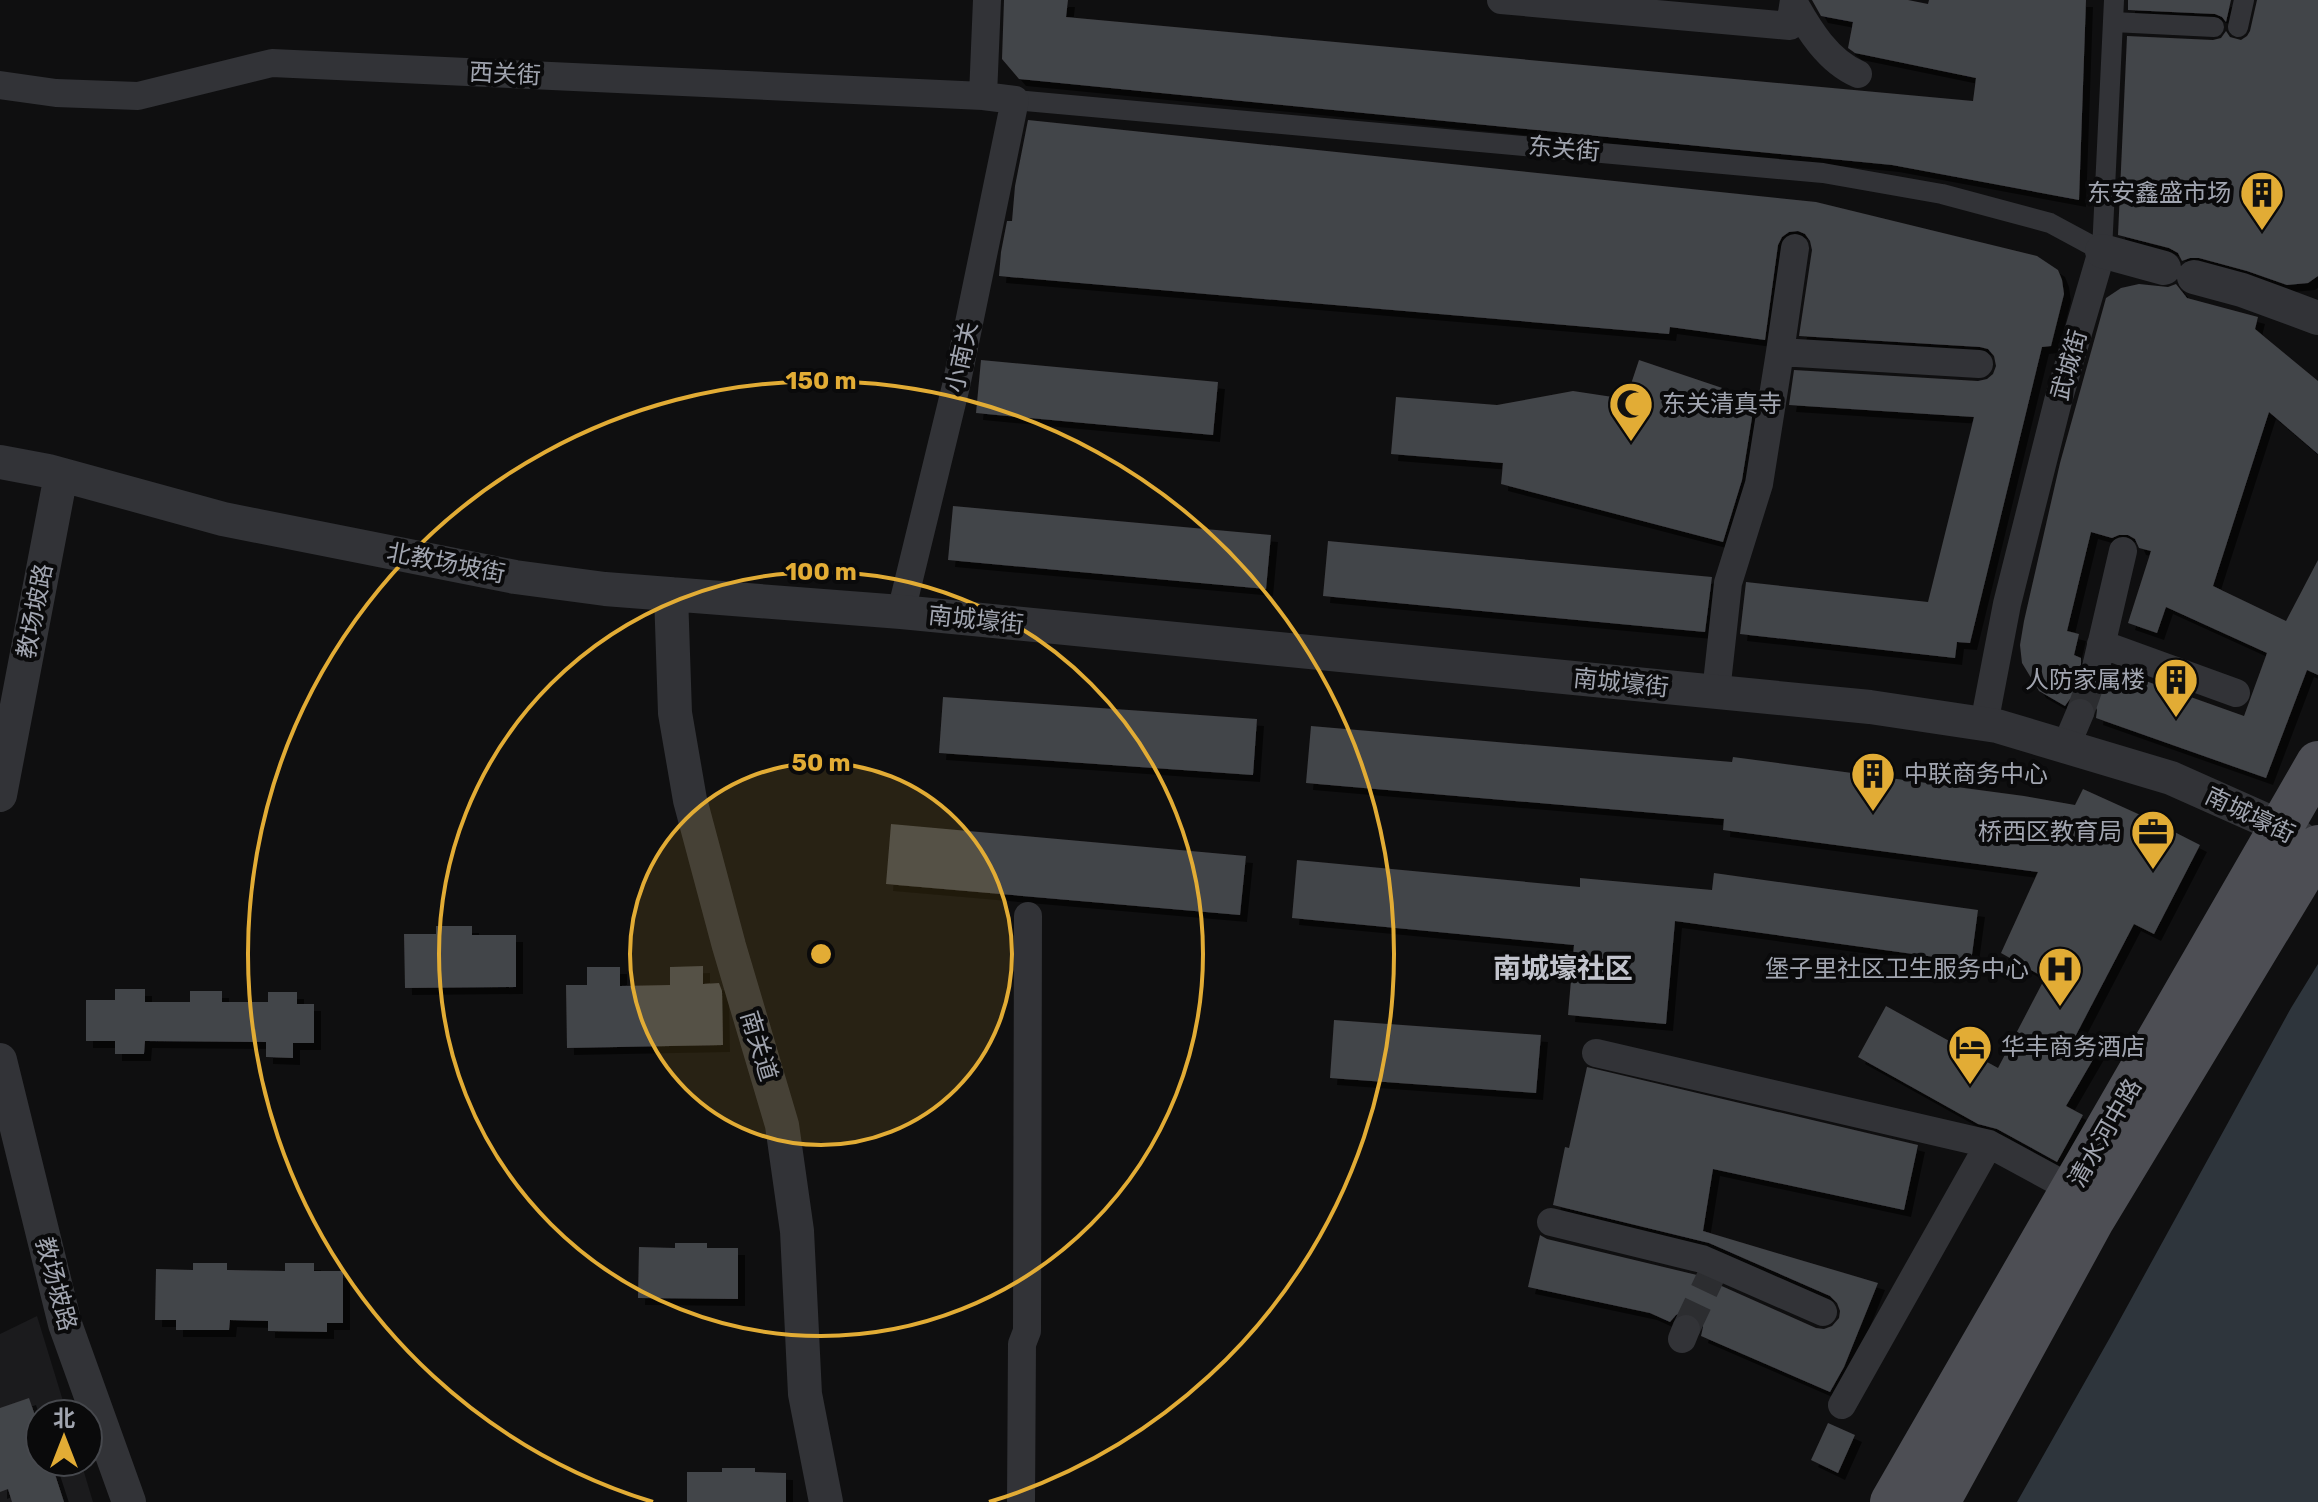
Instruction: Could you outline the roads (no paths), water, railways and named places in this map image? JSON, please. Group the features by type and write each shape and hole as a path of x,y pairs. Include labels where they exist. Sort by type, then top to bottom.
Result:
{"main road":[{"name":"清水河中路","path":"1938,1502 2306,841 2318,763"},
{"name":"清水河中路","path":"1892,1502 2072,1189 2306,841"}],"street":[{"path":"983,96 987,0"},
{"path":"1501,0 1790,26 1794,1"},
{"name":"武城街","path":"1984,724 2022,543 2058,401 2102,251 2114,0"},
{"path":"2238,27 2244,0"},
{"path":"1794,1 1827,51 1858,74"},
{"path":"2113,22 2214,27"},
{"name":"西关街","path":"0,85 56,93 138,96 272,63 983,96 1015,100"},
{"name":"东关街","path":"1015,100 1823,173 1942,194 2050,223 2102,251"},
{"name":"小南关","path":"901,612 956,386 1015,100"},
{"path":"1716,692 1728,583 1759,484 1795,248"},
{"path":"2102,251 2316,313"},
{"path":"1780,352 1979,364"},
{"name":"北教场坡街","path":"0,462 61,475 223,519 515,577 605,589 901,612"},
{"name":"教场坡路","path":"0,795 61,475"},
{"path":"2123,551 2099,654 2236,693"},
{"name":"南关道","path":"671,594 675,713 690,800 782,1125 797,1231 805,1394 826,1502"},
{"name":"南城壕街","path":"901,612 1870,707 1984,724 2171,778 2306,841"},
{"path":"2066,746 2080,713"},
{"path":"1021,1502 1022,1344 1027,1331 1028,916"},
{"path":"1596,1053 1989,1144 2072,1189"},
{"name":"教场坡路","path":"0,1060 65,1324 129,1502"},
{"path":"1842,1405 1989,1144"},
{"path":"1551,1222 1702,1259 1713,1270 1823,1312"}],"tunnel":[{"path":"2080,713 2097,664"},
{"path":"1686,1329 1711,1276"}],"place":[{"name":"东安鑫盛市场","path":"2262,232"},
{"name":"东关清真寺","path":"1631,443"},
{"name":"人防家属楼","path":"2176,719"},
{"name":"中联商务中心","path":"1873,813"},
{"name":"桥西区教育局","path":"2153,871"},
{"name":"堡子里社区卫生服务中心","path":"2060,1008"},
{"name":"华丰商务酒店","path":"1970,1086"}],"district":[{"name":"南城壕社区","path":"1563,968"}]}
